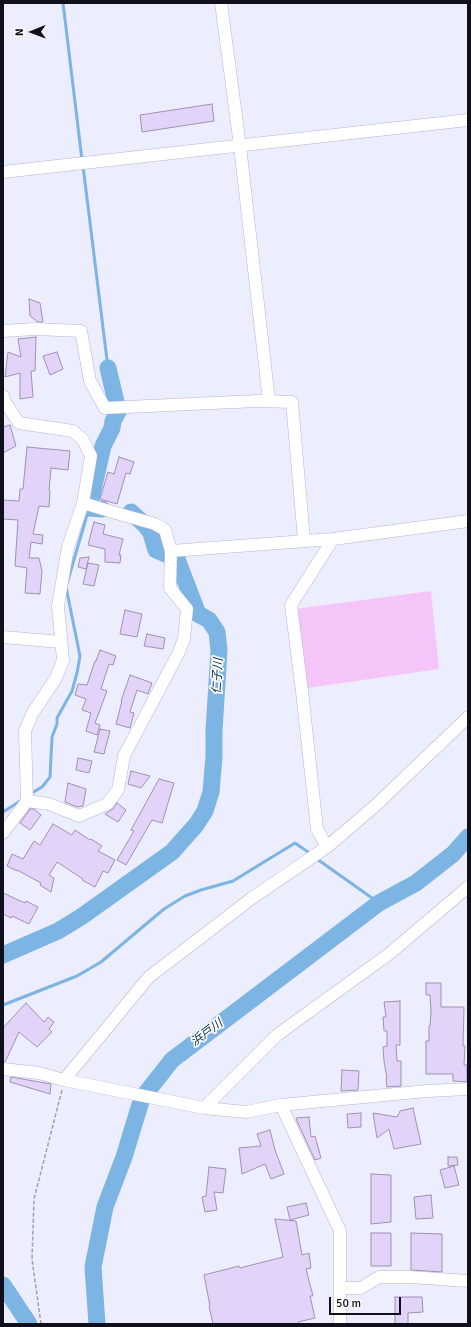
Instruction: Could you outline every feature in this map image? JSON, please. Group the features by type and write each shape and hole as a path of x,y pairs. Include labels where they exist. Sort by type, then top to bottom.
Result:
{"street":[{"path":"221,3 240,146 269,401"},
{"path":"3,172 468,120"},
{"path":"3,331 34,329 81,331 90,381 105,408 269,401 292,402 304,540"},
{"path":"3,396 5,402 19,423 73,431 83,440 91,456 83,503 68,547 58,606 63,660 56,678 32,714 25,731 27,801 3,833"},
{"path":"27,801 49,804 79,816 107,804 118,790 124,756 178,654 184,639 187,609 170,588 171,551 165,530 155,524 83,503"},
{"path":"171,551 333,539 468,521"},
{"path":"327,847 317,830 291,605 333,539"},
{"path":"3,637 61,642"},
{"path":"64,1080 149,977 252,898 327,847 376,805 468,717"},
{"path":"204,1108 277,1035 389,954 468,887"},
{"path":"3,1069 39,1073 64,1080 204,1108 246,1112 281,1104 427,1091 468,1089"},
{"path":"281,1104 340,1231 340,1324"},
{"path":"340,1288 361,1288 379,1277 410,1277 468,1281"}],"path":[{"path":"40,1324 32,1258 34,1199 64,1080"}],"shaded area":[{"path":"431,591 439,669 307,688 295,609"}],"building":[{"path":"212,104 214,121 142,132 140,115"},
{"path":"29,299 40,303 43,322 38,322 30,316"},
{"path":"36,337 35,371 31,371 33,397 20,399 20,373 5,377 8,352 21,357 18,339"},
{"path":"57,352 63,369 50,375 43,356"},
{"path":"10,425 16,446 3,453 3,427"},
{"path":"27,447 70,451 68,470 51,468 49,507 39,506 33,534 43,535 42,544 31,542 29,558 39,558 42,571 40,594 25,593 27,568 15,566 18,520 3,519 3,500 19,501 20,489 23,489"},
{"path":"119,457 134,462 130,474 126,473 117,504 100,499 108,472 114,474"},
{"path":"94,522 105,525 103,534 123,539 119,555 121,555 120,563 105,562 105,549 88,545"},
{"path":"89,557 86,569 78,567 80,558"},
{"path":"88,563 99,565 94,586 83,584"},
{"path":"125,610 142,614 137,637 120,634"},
{"path":"147,634 165,638 163,649 144,646"},
{"path":"100,650 116,656 113,665 109,664 101,689 107,691 95,723 100,725 97,735 86,731 91,713 82,710 86,699 75,695 78,684 87,685"},
{"path":"130,675 152,683 148,694 137,690 130,712 134,713 130,728 116,724 121,701"},
{"path":"100,729 110,731 104,754 94,752"},
{"path":"78,758 92,761 89,773 76,770"},
{"path":"131,771 150,776 141,788 128,784"},
{"path":"159,779 174,783 162,823 152,820 126,865 117,860 134,831 131,830"},
{"path":"68,783 86,789 83,806 77,807 65,802"},
{"path":"117,803 126,810 118,822 105,814 113,809"},
{"path":"30,809 34,809 41,815 30,830 20,823"},
{"path":"53,824 72,835 75,830 90,840 91,839 102,846 98,851 115,860 108,873 103,871 95,887 82,880 83,879 57,862 49,875 54,878 51,892 40,885 41,883 7,866 12,854 23,859 34,841 40,845"},
{"path":"3,893 38,907 29,924 12,916 11,918 3,914"},
{"path":"426,983 441,983 441,1007 464,1007 463,1046 465,1046 464,1065 467,1065 467,1082 453,1081 453,1074 426,1074 426,1041 429,1041 431,1011 430,995 426,995"},
{"path":"400,1001 400,1045 396,1045 397,1061 401,1061 401,1086 387,1087 383,1047 387,1046 387,1031 384,1031 383,1017 386,1017 384,1002"},
{"path":"26,1003 44,1022 48,1017 54,1022 49,1029 52,1032 37,1047 19,1032 5,1062 3,1062 3,1028"},
{"path":"342,1070 359,1071 358,1090 341,1091"},
{"path":"11,1077 51,1084 50,1094 10,1082"},
{"path":"413,1108 421,1144 394,1149 389,1129 377,1138 373,1113 397,1117 400,1111"},
{"path":"361,1113 361,1127 348,1128 347,1114"},
{"path":"309,1117 311,1137 315,1136 321,1158 315,1160 296,1118"},
{"path":"270,1130 275,1150 284,1174 271,1179 265,1164 242,1174 239,1148 261,1146 257,1134"},
{"path":"448,1157 457,1157 458,1165 448,1166"},
{"path":"454,1166 459,1185 445,1188 440,1170"},
{"path":"209,1167 226,1169 223,1193 214,1192 217,1210 205,1212 202,1197 206,1196"},
{"path":"371,1174 391,1175 391,1222 371,1224"},
{"path":"431,1195 433,1218 416,1219 414,1197"},
{"path":"306,1203 309,1215 290,1220 287,1207"},
{"path":"275,1219 296,1221 302,1255 309,1253 311,1268 306,1269 313,1296 310,1296 315,1318 298,1322 299,1324 213,1324 204,1275 283,1257"},
{"path":"371,1233 391,1233 391,1266 371,1266"},
{"path":"411,1233 442,1234 442,1272 411,1270"},
{"path":"395,1297 422,1297 423,1312 408,1313 408,1324 395,1324"}],"waterway":[{"path":"63,3 82,160"},
{"path":"83,166 108,368"},
{"name":"仁子川","path":"102,509 89,508 103,446 119,410 108,368"},
{"path":"30,794 42,787 50,777 52,737 57,724 57,718 72,691 77,673 80,656 66,587 89,508"},
{"name":"仁子川","path":"3,955 58,931 81,917 172,852 196,825 205,811 211,792 219,650 217,632 209,620 198,614 177,559 156,550 151,533 131,512"},
{"path":"3,812 22,800"},
{"name":"浜戸川","path":"97,1324 93,1267 105,1207 124,1157 142,1098 172,1060 379,903 416,883 453,854 468,837"},
{"path":"3,1005 77,976 101,962 164,909 185,896 233,881 295,843 311,854"},
{"path":"317,859 379,903"},
{"name":"仁子川","path":"3,1285 29,1324"}]}
